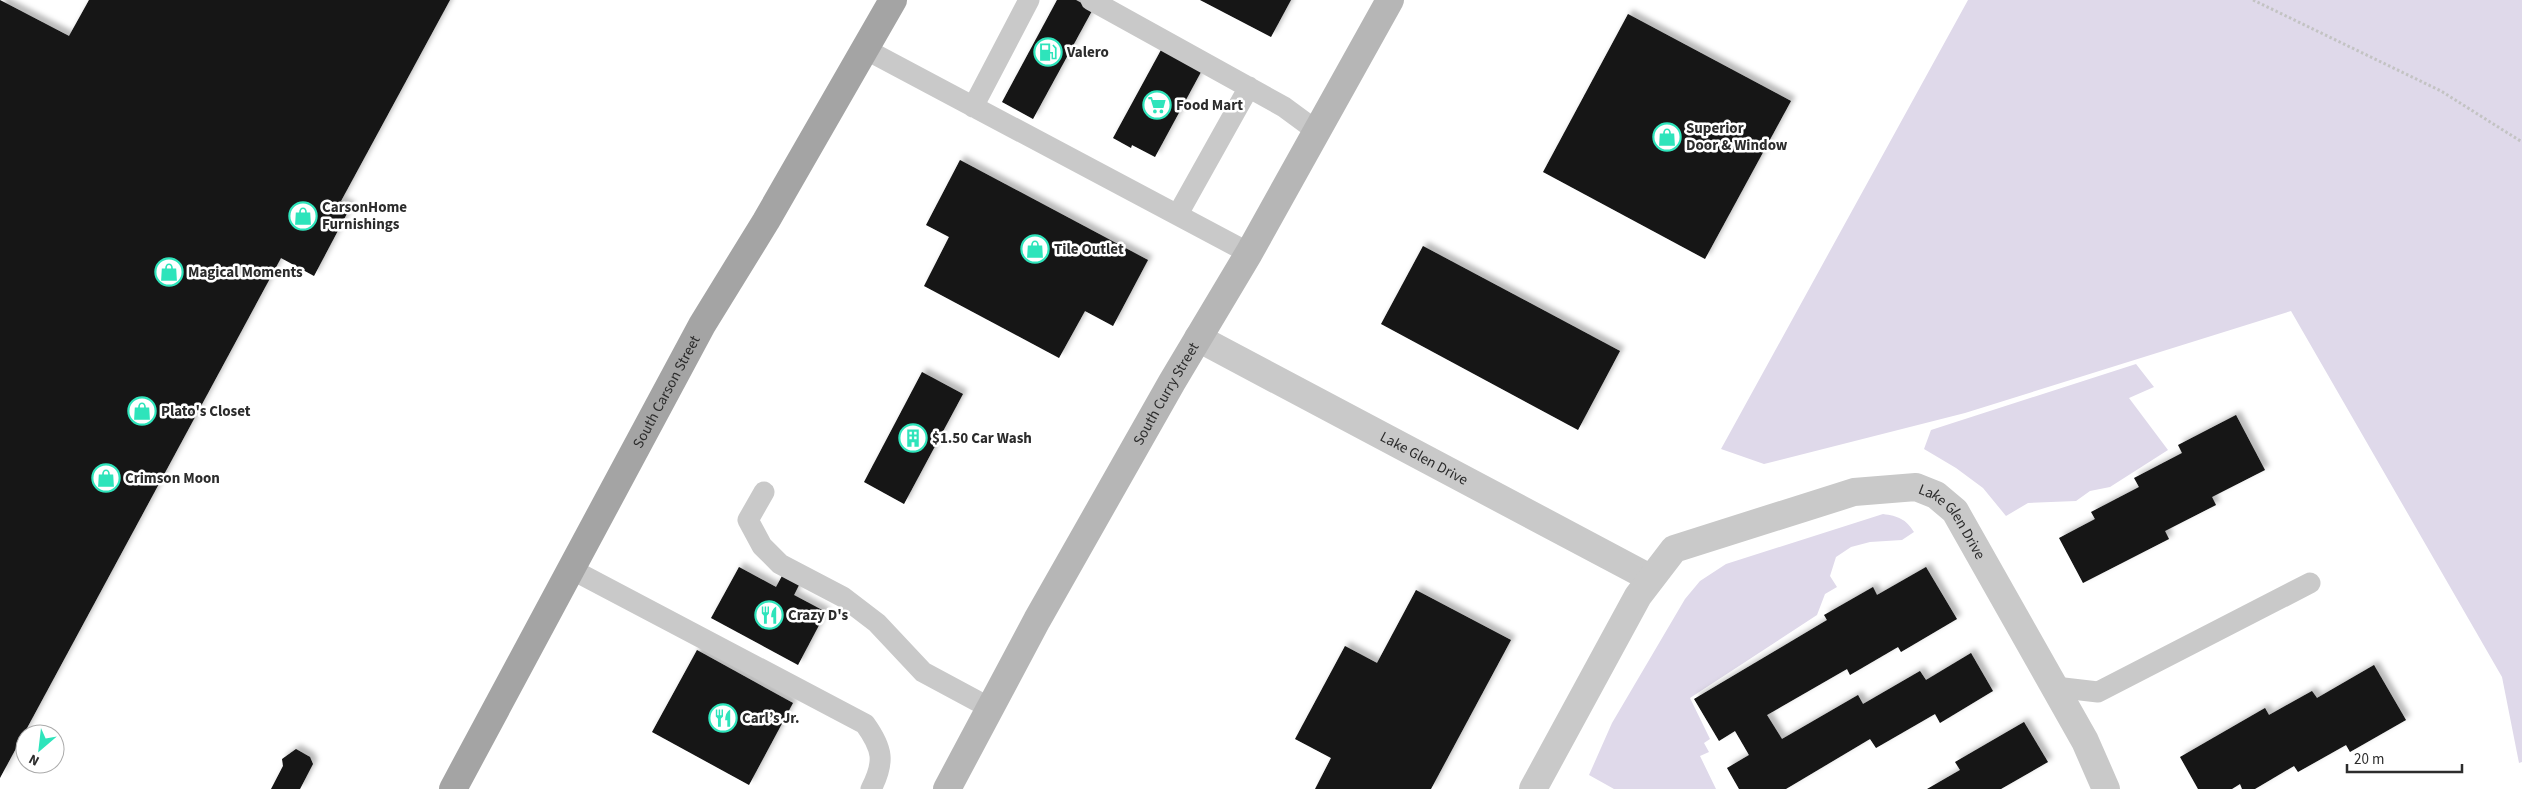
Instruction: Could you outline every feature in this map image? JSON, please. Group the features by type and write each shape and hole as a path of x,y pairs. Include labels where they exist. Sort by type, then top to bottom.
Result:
{"main road":[{"name":"South Carson Street","path":"453,789 702,325 766,221 893,0"}],"street":[{"name":"South Curry Street","path":"947,789 1037,620 1198,338 1249,254 1390,0"},
{"name":"Lake Glen Drive","path":"1198,338 1650,578"},
{"name":"Lake Glen Drive","path":"1533,789 1650,578 1674,549 1854,492 1916,487 1936,495 1955,511 2085,741 2106,789"}],"lane":[{"path":"973,107 1029,0"},
{"path":"1091,0 1284,107 1318,132"},
{"path":"865,49 1178,214 1249,254"},
{"path":"1178,214 1248,88"},
{"path":"764,492 748,520 762,546 780,564 843,597 877,623 923,672 990,708"},
{"path":"571,569 865,724 874,737 880,752 880,767 871,789"},
{"path":"2055,687 2098,692 2310,583"}],"path":[{"path":"2253,0 2441,91 2522,142"}],"shaded area":[{"path":"1968,0 2522,0 2522,762 2519,763 2502,677 2291,311 1965,413 1764,464 1721,449"},
{"path":"2136,364 2154,387 2129,398 2168,450 2110,487 2090,491 2076,501 2028,503 2006,516 1983,488 1956,468 1924,449 1931,430"},
{"path":"1883,514 1901,519 1914,532 1902,540 1870,542 1851,547 1836,557 1830,576 1837,587 1825,594 1817,615 1690,698 1710,739 1704,743 1709,752 1700,756 1716,789 1614,789 1589,775 1612,723 1685,599 1700,581 1726,564"}],"building":[{"path":"0,0 69,36 89,0 450,0 341,201 351,206 314,276 281,258 29,724 15,724 15,750 0,778"},
{"path":"1057,0 1076,0 1093,9 1033,119 1002,102"},
{"path":"1200,0 1291,0 1271,37"},
{"name":"Superior Door & Window","path":"1628,14 1791,101 1705,259 1543,172"},
{"name":"Food Mart","path":"1161,50 1201,72 1155,157 1132,145 1131,148 1113,138"},
{"name":"Tile Outlet","path":"960,160 1148,260 1113,326 1085,311 1059,358 924,286 949,237 926,225"},
{"path":"1423,246 1620,351 1578,430 1381,324"},
{"name":"$1.50 Car Wash","path":"922,372 963,394 904,504 864,482"},
{"path":"2236,415 2265,470 2212,497 2216,505 2165,531 2169,539 2083,583 2059,538 2095,519 2091,512 2139,487 2134,478 2182,453 2178,445"},
{"name":"Crazy D's","path":"739,567 776,587 782,576 799,585 794,595 826,612 798,665 711,618"},
{"path":"1926,567 1957,619 1901,652 1898,647 1850,675 1847,669 1767,715 1782,739 1858,695 1863,704 1920,671 1926,680 1971,653 1993,691 1940,723 1935,714 1876,748 1870,739 1786,789 1739,789 1727,768 1749,755 1735,731 1719,741 1694,699 1827,620 1824,615 1873,587 1877,595"},
{"path":"1416,590 1511,640 1431,789 1315,789 1331,758 1295,739 1345,646 1377,663"},
{"name":"Carl’s Jr.","path":"697,650 793,703 749,785 652,732"},
{"path":"2374,665 2406,720 2350,752 2346,745 2298,772 2294,766 2255,789 2242,789 2240,784 2232,789 2198,789 2180,757 2265,708 2269,715 2312,691 2317,698"},
{"path":"2024,722 2048,762 2001,789 1927,789 1960,770 1955,762"},
{"path":"296,749 310,757 313,764 300,789 271,789 283,766 282,759"}],"place":[{"name":"Valero","path":"1048,52"},
{"name":"Food Mart","path":"1157,105"},
{"name":"Superior Door & Window","path":"1667,137"},
{"name":"CarsonHome Furnishings","path":"303,216"},
{"name":"Tile Outlet","path":"1035,249"},
{"name":"Magical Moments","path":"169,272"},
{"name":"Plato's Closet","path":"142,411"},
{"name":"$1.50 Car Wash","path":"913,438"},
{"name":"Crimson Moon","path":"106,478"},
{"name":"Crazy D's","path":"769,615"},
{"name":"Carl’s Jr.","path":"723,718"}]}
